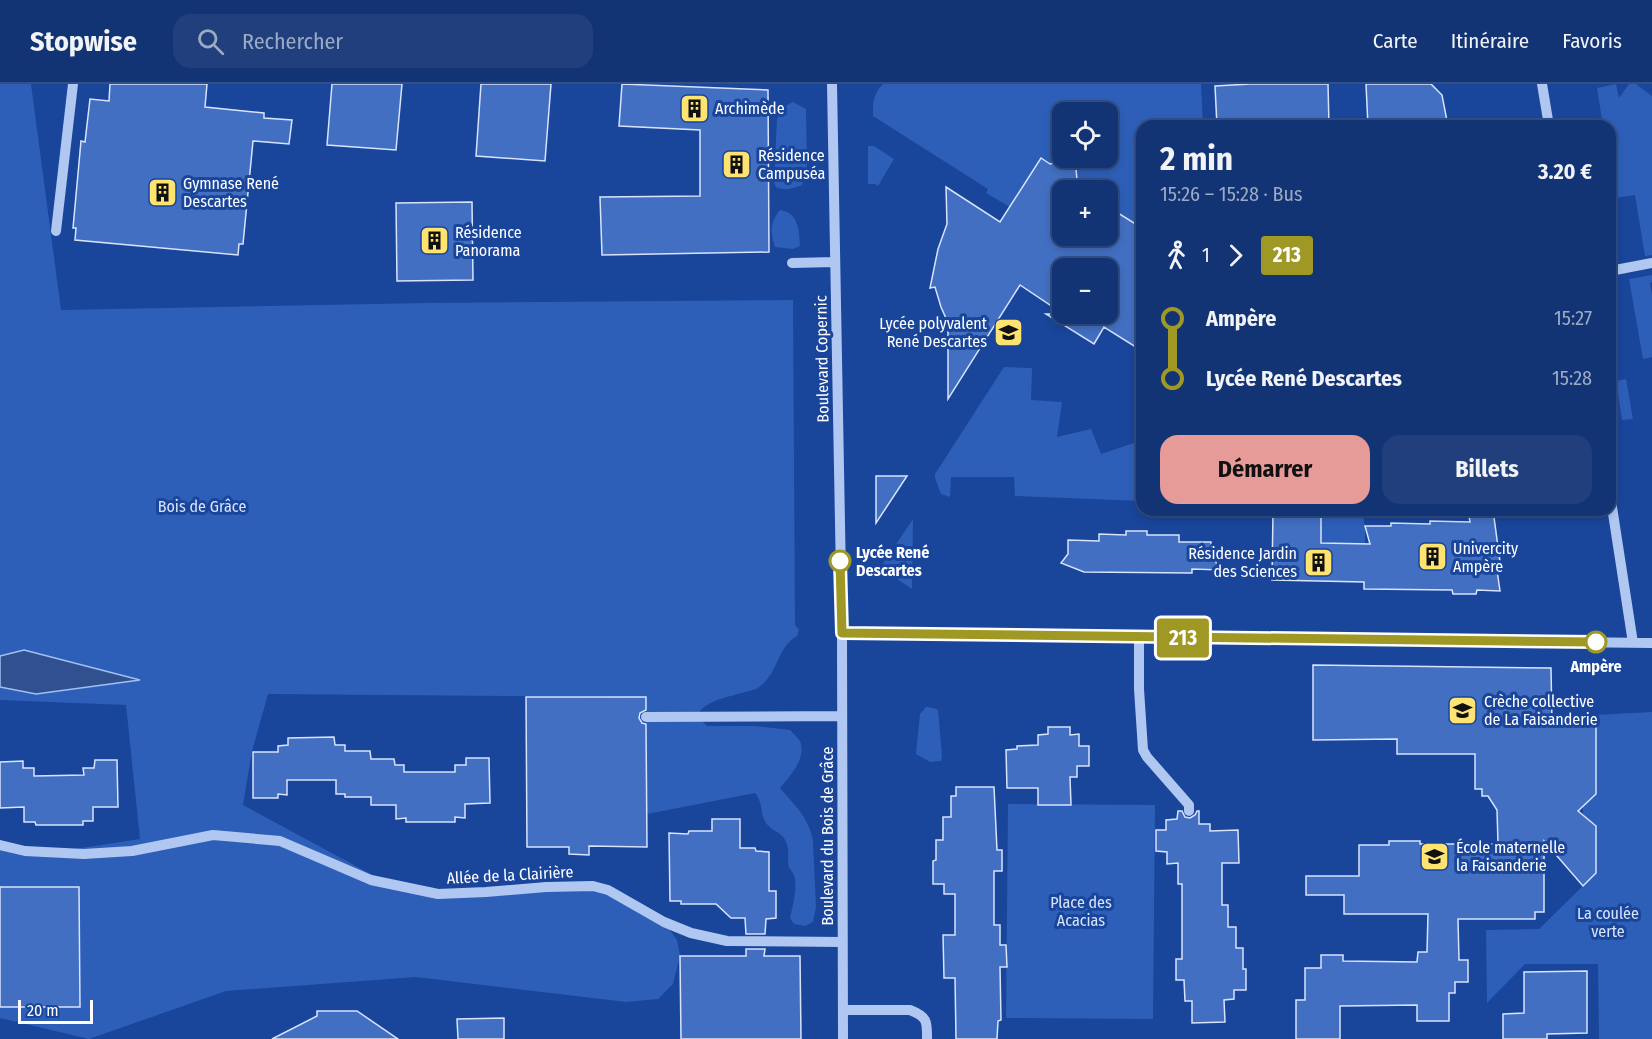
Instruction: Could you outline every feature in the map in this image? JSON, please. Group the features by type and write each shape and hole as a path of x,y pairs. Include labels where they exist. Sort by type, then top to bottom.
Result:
{"street":[{"path":"56,231 73,84"},
{"name":"Boulevard Copernic","path":"832,84 842,633"},
{"path":"1542,84 1549,120"},
{"path":"792,263 835,262"},
{"path":"1616,269 1652,263"},
{"path":"1613,516 1633,643"},
{"path":"842,633 1652,643"},
{"name":"Boulevard du Bois de Grâce","path":"842,633 843,1039"},
{"path":"1139,637 1139,689 1143,750 1189,805 1189,811"},
{"path":"646,717 842,716"},
{"name":"Allée de la Clairière","path":"0,844 25,851 84,854 132,851 213,835 280,841 371,880 438,894 593,886 608,890 664,922 691,933 727,941 842,942"},
{"path":"843,1010 910,1010 919,1013 925,1018 927,1024 927,1039"}],"green space":[{"name":"Bois de Grâce","path":"0,84 31,84 61,310 426,303 793,300 795,625 799,630 797,636 785,647 766,681 759,687 715,701 699,712 700,719 707,726 755,726 790,730 800,741 802,747 799,760 780,788 801,812 813,841 816,907 813,922 805,926 794,924 790,918 795,881 788,864 787,843 766,823 760,801 755,793 647,814 646,697 268,694 252,751 243,805 389,884 438,894 593,886 664,922 677,940 680,956 673,984 658,999 626,1002 416,977 226,991 89,1039 0,1018 0,850 29,856 140,839 126,705 0,700"},
{"path":"883,84 1201,84 1203,120 1136,120 1136,225 1118,212 1118,180 1077,180 1076,168 1118,168 1118,102 1052,102 1052,164 1041,158 1010,207 986,193 988,189 873,116 874,98"},
{"path":"1616,84 1619,98 1629,84 1636,84 1652,96 1652,255 1645,256 1635,195 1616,198 1616,120 1602,120 1597,88"},
{"path":"793,102 806,109 807,167 802,185 783,189 776,187 774,182 777,119 783,107"},
{"path":"868,146 874,146 894,159 878,186 868,184"},
{"path":"780,210 791,215 797,223 800,246 793,249 775,247 772,227"},
{"path":"1652,275 1650,283 1652,357 1643,359 1629,279"},
{"path":"1004,367 1032,368 1031,400 1062,402 1057,437 1091,429 1101,454 1134,443 1136,447 1136,501 1015,496 1014,477 951,477 950,497 941,494 935,474"},
{"path":"1626,379 1633,419 1622,420 1616,381"},
{"path":"1321,516 1363,516 1365,544 1321,543"},
{"path":"913,519 912,589 880,568"},
{"path":"926,707 938,710 941,761 930,762 916,754 920,714"},
{"name":"La coulée verte","path":"1652,712 1652,1039 1599,1039 1598,964 1525,964 1487,1003 1486,930 1539,929 1596,873 1596,826 1583,818 1583,803 1596,794 1596,715"},
{"name":"Place des Acacias","path":"1008,804 1155,805 1153,1019 1006,1018"}],"shaded area":[{"path":"24,650 140,680 36,694 0,687 0,656"}],"building":[{"name":"Gymnase René Descartes","path":"110,84 207,84 205,107 264,113 264,118 292,120 289,144 253,141 243,244 239,244 238,255 75,240 76,228 73,228 81,141 85,142 90,99 109,101"},
{"path":"332,84 402,84 396,150 327,145"},
{"path":"481,84 551,84 545,161 476,156"},
{"name":"Résidence Campuséa","path":"622,84 768,90 769,252 602,255 600,197 700,196 700,130 619,126"},
{"path":"1328,84 1329,120 1217,120 1215,86"},
{"path":"1366,84 1431,84 1442,95 1447,120 1368,120"},
{"path":"1041,158 1052,164 1052,168 1076,168 1077,180 1052,180 1052,246 1118,246 1118,213 1136,224 1136,347 1104,327 1094,344 1062,324 1118,324 1118,258 1052,258 1052,306 1020,285 948,399 948,323 935,287 930,288 938,249 947,224 946,187 1000,222"},
{"name":"Résidence Panorama","path":"472,202 473,280 397,281 396,203"},
{"path":"876,476 907,476 876,523"},
{"name":"Univercity Ampère","path":"1273,516 1321,516 1321,543 1370,544 1365,526 1391,526 1391,523 1430,524 1430,521 1470,522 1469,516 1494,516 1501,569 1497,570 1500,591 1477,590 1476,594 1453,594 1452,590 1364,589 1364,582 1272,580"},
{"path":"1126,531 1147,531 1147,535 1179,535 1179,542 1211,542 1211,556 1222,570 1192,569 1192,573 1084,572 1061,563 1068,554 1068,540 1099,541 1099,534 1126,535"},
{"path":"1313,665 1551,668 1552,722 1567,715 1596,715 1596,794 1578,811 1596,826 1596,873 1583,886 1544,841 1544,912 1535,912 1535,919 1458,919 1459,960 1468,960 1468,982 1455,982 1455,993 1449,993 1449,1021 1417,1021 1417,1005 1340,1006 1340,1039 1296,1039 1296,1000 1305,1000 1305,968 1321,968 1321,955 1343,955 1343,961 1417,962 1418,952 1427,952 1428,914 1344,914 1344,895 1306,895 1306,876 1359,876 1359,845 1389,845 1389,841 1420,841 1420,844 1498,844 1497,810 1488,796 1482,796 1482,789 1475,789 1475,754 1397,754 1397,739 1313,740"},
{"path":"526,697 646,697 646,710 640,713 639,718 642,723 646,724 647,847 589,846 589,855 569,854 569,847 527,847"},
{"path":"1048,727 1070,727 1070,735 1079,734 1079,746 1089,746 1089,766 1077,766 1077,777 1070,777 1071,805 1038,805 1038,788 1007,788 1006,750 1017,749 1017,746 1038,745 1038,735 1048,734"},
{"path":"334,737 335,745 345,745 345,751 370,751 371,759 394,759 395,765 404,765 404,772 455,772 455,765 466,765 466,758 489,758 490,803 465,804 465,818 455,817 455,822 406,822 406,818 396,819 396,805 371,805 371,797 345,797 345,794 336,794 336,780 287,780 287,795 278,794 278,798 253,798 253,752 278,752 278,746 288,745 288,738"},
{"path":"95,760 117,760 118,807 93,807 93,821 83,821 83,825 36,825 35,822 24,822 24,807 0,808 0,762 23,761 23,768 34,768 34,776 84,775 83,768 94,768"},
{"path":"956,787 994,787 997,850 1002,850 1002,871 994,871 994,925 1000,925 1000,945 1006,945 1007,967 1000,967 1001,1020 998,1021 997,1039 956,1039 955,978 944,978 943,935 955,935 955,894 944,894 944,884 933,884 933,861 936,860 936,840 943,840 943,817 951,817 951,796 956,796"},
{"path":"1178,811 1182,811 1185,817 1190,818 1199,811 1199,824 1210,824 1210,831 1238,830 1239,863 1222,863 1222,905 1228,905 1228,927 1236,927 1236,948 1243,948 1246,990 1234,990 1234,999 1224,1000 1225,1022 1192,1023 1192,1001 1185,1001 1184,980 1176,980 1176,959 1182,959 1182,884 1178,884 1178,863 1167,864 1167,852 1156,851 1156,830 1166,830 1166,820 1177,819"},
{"path":"712,819 740,819 740,848 755,848 756,851 769,852 769,891 776,891 776,918 766,919 765,934 746,934 745,918 731,918 716,904 681,904 681,901 670,901 669,833 688,834 689,831 712,831"},
{"path":"0,887 79,887 80,1007 0,1007"},
{"path":"746,949 765,949 764,956 800,956 801,1039 681,1039 680,956 746,956"},
{"path":"1587,971 1587,1033 1547,1034 1547,1039 1503,1039 1503,1014 1524,1013 1524,972"},
{"path":"317,1011 357,1011 398,1039 272,1039 317,1016"},
{"path":"504,1018 504,1039 458,1039 457,1019"}],"bus line":[{"name":"213","path":"840,561 842,633 1596,642"}],"place":[{"name":"Archimède","path":"694,108"},
{"name":"Résidence Campuséa","path":"737,164"},
{"name":"Gymnase René Descartes","path":"162,192"},
{"name":"Résidence Panorama","path":"434,241"},
{"name":"Lycée polyvalent René Descartes","path":"1008,332"},
{"name":"Univercity Ampère","path":"1432,557"},
{"name":"Lycée René Descartes","path":"840,561"},
{"name":"Résidence Jardin des Sciences","path":"1318,562"},
{"name":"Ampère","path":"1596,642"},
{"name":"Crèche collective de La Faisanderie","path":"1463,710"},
{"name":"École maternelle la Faisanderie","path":"1435,856"}]}
